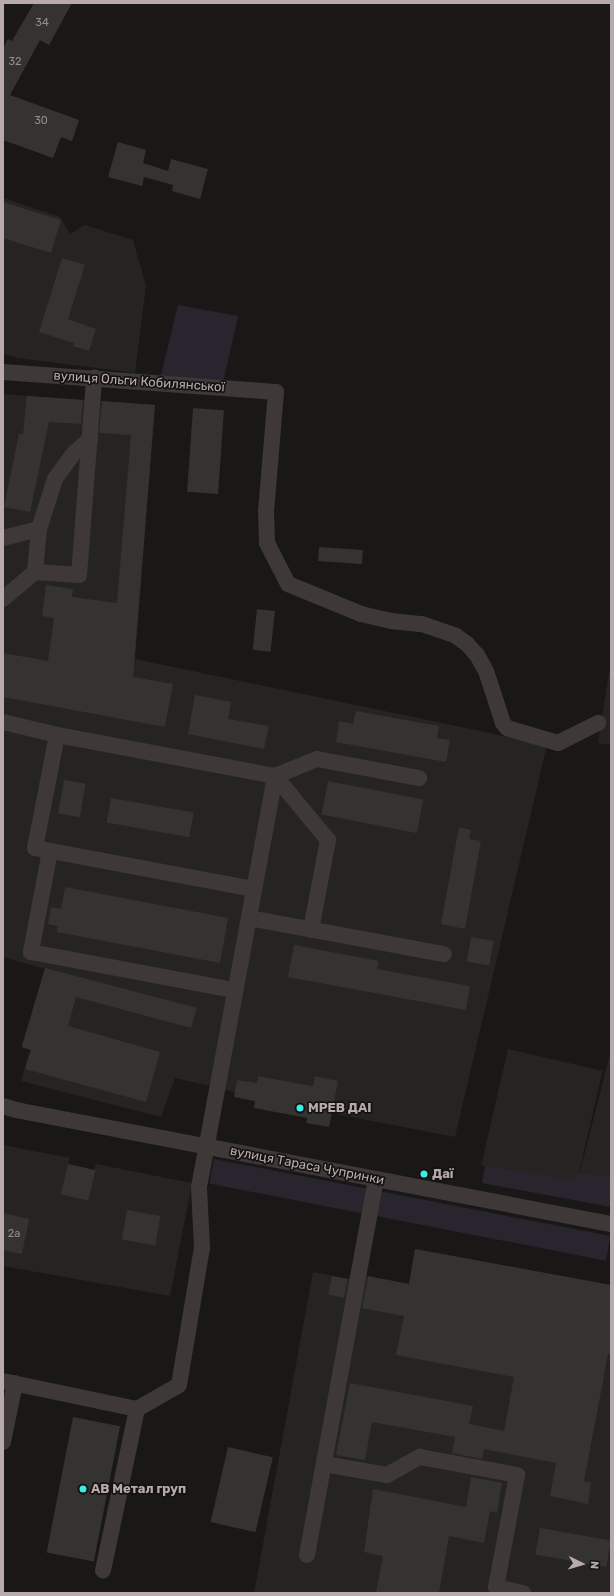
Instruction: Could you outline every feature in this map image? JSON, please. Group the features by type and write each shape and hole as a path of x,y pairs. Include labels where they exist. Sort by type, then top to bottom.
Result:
{"street":[{"name":"вулиця Ольги Кобилянської","path":"3,372 276,392 266,511 267,543 288,584 361,614 391,621 422,624 456,636 467,644 477,655 486,671 503,723 507,728 558,743 598,723"},
{"path":"3,599 10,589 35,572 79,575 94,378"},
{"path":"35,572 39,529 55,479 73,454 90,439"},
{"path":"3,538 39,529"},
{"path":"3,722 57,735 275,776 317,759 419,778"},
{"path":"57,735 36,848 254,889"},
{"path":"3,1442 9,1382 137,1409 179,1385 202,1248 199,1187 275,776"},
{"path":"275,776 328,840 311,930"},
{"path":"50,851 31,952 235,990"},
{"path":"249,918 444,954"},
{"name":"вулиця Тараса Чупринки","path":"10,1108 611,1224"},
{"path":"307,1555 376,1179"},
{"path":"104,1570 137,1409"},
{"path":"324,1464 387,1476 420,1457 517,1475 496,1587 523,1593"}],"shaded area":[{"path":"3,198 60,217 70,234 85,225 133,240 146,286 135,373 18,358 3,354"},
{"path":"178,305 238,316 223,383 160,379"},
{"path":"3,394 155,405 135,659 547,745 455,1137 331,1113 337,1081 315,1076 313,1086 258,1076 257,1083 237,1080 235,1092 175,1078 161,1117 21,1081 30,1050 21,1047 45,969 3,957"},
{"path":"611,660 611,745 598,743"},
{"path":"508,1049 603,1071 576,1187 481,1165"},
{"path":"611,1050 611,1177 580,1172"},
{"path":"3,1145 70,1158 68,1164 94,1170 96,1164 192,1183 170,1296 3,1266"},
{"path":"214,1159 611,1236 606,1261 209,1184"},
{"path":"485,1166 574,1180 580,1172 611,1177 611,1207 482,1183"},
{"path":"415,1249 611,1285 611,1593 254,1593 313,1272 364,1282 366,1276 409,1284"}],"building":[{"path":"34,3 72,3 49,45 40,40 10,95 79,120 72,141 61,137 53,158 3,140 3,48 8,39 12,41"},
{"path":"118,142 146,150 143,163 168,171 171,159 208,169 200,199 172,191 173,185 144,177 142,186 108,177"},
{"path":"3,202 61,220 51,253 3,238"},
{"path":"62,258 85,265 68,319 96,329 89,351 73,346 74,343 39,332"},
{"path":"27,396 83,400 81,424 49,422 30,512 4,507 19,434 23,434"},
{"path":"102,401 155,405 133,677 173,684 165,727 3,697 3,653 48,661 54,618 42,616 46,585 73,589 72,597 117,603 131,435 99,433"},
{"path":"193,408 224,410 218,494 187,492"},
{"path":"319,547 363,550 362,564 318,561"},
{"path":"257,609 275,611 271,652 253,650"},
{"path":"195,695 231,702 228,719 269,726 264,749 188,734"},
{"path":"356,711 439,726 437,738 450,740 446,762 336,742 339,721 353,724"},
{"path":"64,780 86,784 80,817 58,813"},
{"path":"328,781 423,800 417,833 322,814"},
{"path":"111,798 194,813 189,837 107,823"},
{"path":"459,827 471,830 469,839 481,841 465,929 441,924"},
{"path":"65,887 228,918 220,963 57,932 58,926 48,924 51,907 61,909"},
{"path":"471,937 494,941 489,966 467,962"},
{"path":"294,945 379,961 377,969 470,986 466,1010 288,977"},
{"path":"45,968 197,1008 191,1028 76,997 68,1026 160,1052 146,1102 25,1069 31,1050 22,1047"},
{"path":"258,1076 313,1086 315,1076 338,1081 329,1127 306,1123 307,1118 254,1108 255,1101 234,1097 237,1080 257,1083"},
{"path":"68,1164 95,1170 88,1201 61,1194"},
{"path":"127,1210 160,1216 155,1245 122,1240"},
{"path":"3,1213 29,1219 22,1254 3,1250"},
{"path":"415,1249 611,1285 611,1354 608,1354 584,1481 591,1482 588,1504 550,1496 556,1463 484,1449 482,1459 452,1453 455,1437 372,1422 365,1460 336,1455 350,1383 473,1406 469,1424 504,1431 514,1377 396,1355 404,1316 362,1308 368,1276 409,1284"},
{"path":"332,1276 348,1279 344,1298 328,1295"},
{"name":"АВ Метал груп","path":"73,1417 120,1426 94,1562 47,1552"},
{"path":"228,1447 273,1457 255,1532 211,1522"},
{"path":"471,1477 502,1483 497,1513 490,1511 484,1543 449,1536 439,1593 376,1593 383,1556 364,1552 373,1489 466,1507"},
{"path":"540,1528 611,1541 606,1567 535,1555"}],"place":[{"name":"МРЕВ ДАІ","path":"300,1108"},
{"name":"Даї","path":"424,1174"},
{"name":"АВ Метал груп","path":"83,1489"}]}
